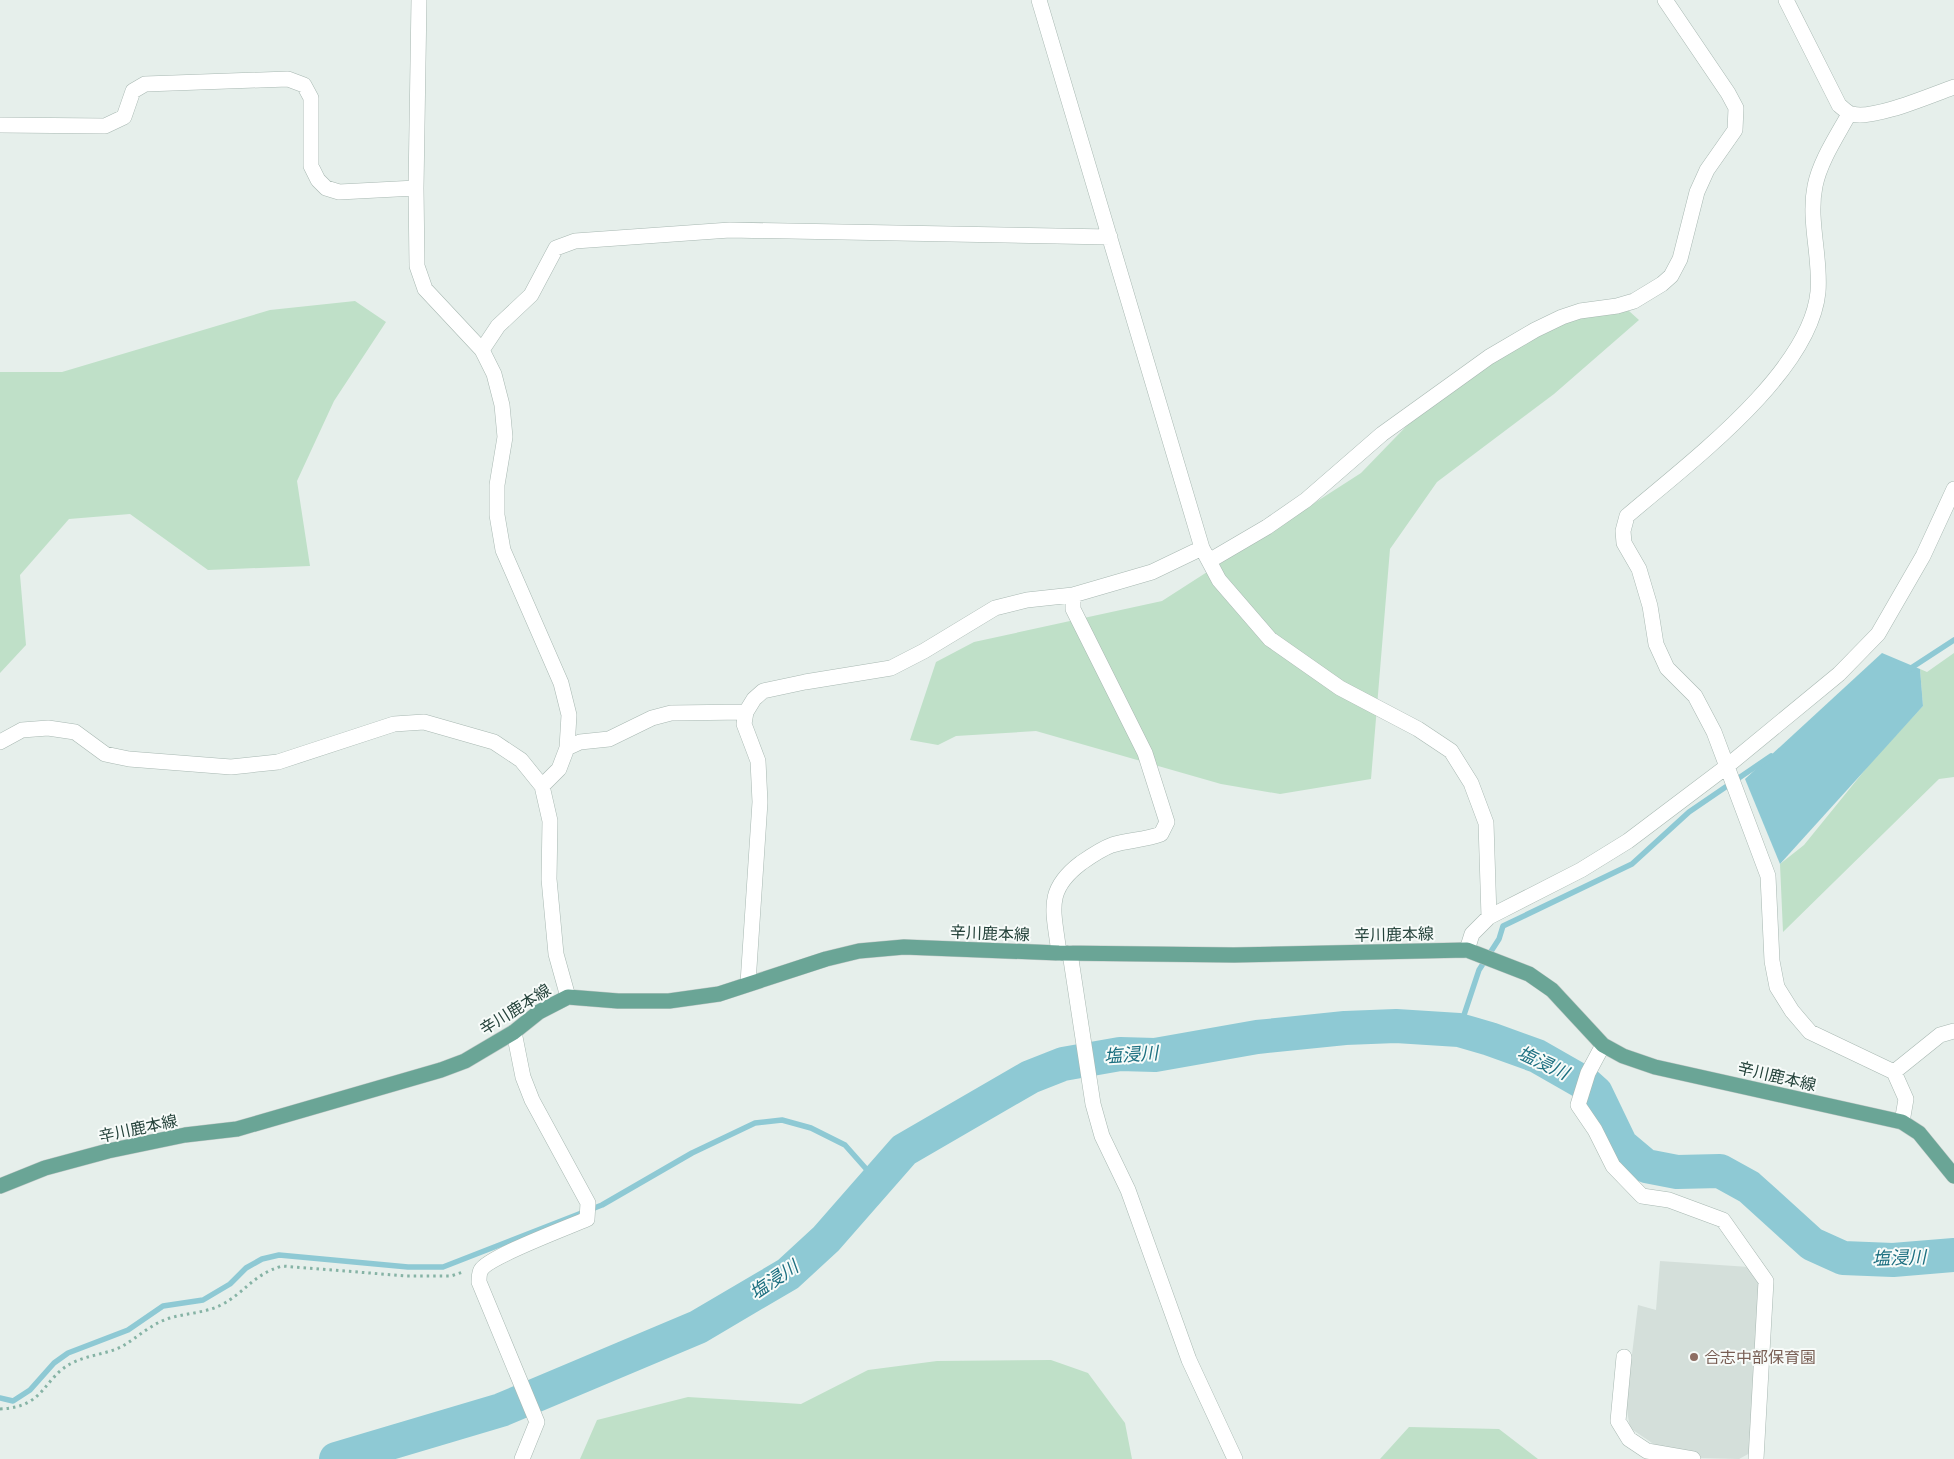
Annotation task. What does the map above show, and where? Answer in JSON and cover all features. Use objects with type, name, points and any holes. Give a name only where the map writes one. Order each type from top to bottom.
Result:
[{"type":"main road","name":"辛川鹿本線","points":[[0,1186],[45,1168],[99,1153],[185,1135],[237,1129],[441,1070],[465,1061],[514,1032],[539,1012],[568,997],[618,1001],[669,1001],[719,994],[748,983],[859,951],[904,947],[1064,953],[1234,955],[1471,951],[1529,974],[1552,990],[1603,1045],[1655,1067],[1902,1122],[1919,1133],[1954,1176]]},
{"type":"street","points":[[419,0],[416,188],[417,266],[425,289],[482,350],[494,374],[502,404],[505,437],[498,485],[497,515],[503,550],[561,683],[569,715],[567,748],[559,769],[542,786]]},
{"type":"street","points":[[1039,0],[1206,555],[1219,580],[1270,639],[1340,688],[1418,729],[1451,751],[1471,783],[1486,822],[1489,917]]},
{"type":"street","points":[[748,983],[760,802],[758,761],[744,724],[746,712],[754,699],[763,691],[891,668],[924,651],[995,608],[1027,600],[1073,595],[1206,555],[1267,527],[1306,500],[1382,434],[1489,357],[1535,330],[1562,317],[1580,311],[1617,306],[1634,301],[1662,284],[1671,276],[1680,259],[1697,192],[1707,170],[1735,130],[1737,118],[1736,108],[1728,93],[1665,0]]},
{"type":"street","points":[[1786,0],[1839,105],[1850,114],[1864,116],[1954,87]]},
{"type":"street","points":[[0,125],[105,126],[124,117],[133,91],[145,84],[288,79],[304,84],[311,98],[311,166],[318,180],[326,188],[339,192],[416,188]]},
{"type":"street","points":[[1850,114],[1836,138],[1815,186],[1814,213],[1818,292],[1812,319],[1791,356],[1762,396],[1626,516],[1623,531],[1624,543],[1639,568],[1650,606],[1656,644],[1667,668],[1695,696],[1714,732],[1768,876],[1772,961],[1777,987],[1792,1011],[1810,1032],[1894,1072],[1906,1099],[1902,1122]]},
{"type":"street","points":[[482,350],[498,326],[530,295],[556,248],[574,241],[730,230],[1110,237]]},
{"type":"street","points":[[1471,951],[1472,934],[1489,917],[1581,870],[1628,841],[1726,767],[1839,674],[1878,634],[1923,556],[1954,489]]},
{"type":"street","points":[[1073,595],[1074,609],[1145,753],[1167,822],[1161,834],[1144,840],[1112,845],[1092,855],[1065,875],[1056,889],[1054,909],[1102,1136],[1128,1190],[1188,1360],[1235,1459]]},
{"type":"street","points":[[567,748],[580,742],[609,739],[652,718],[671,713],[746,712]]},
{"type":"street","points":[[0,742],[22,730],[48,728],[75,732],[105,754],[129,759],[231,766],[278,762],[386,726],[424,722],[463,731],[494,742],[522,760],[542,786],[550,821],[549,880],[556,954],[568,997]]},
{"type":"street","points":[[1894,1072],[1940,1035],[1954,1031]]},
{"type":"street","points":[[514,1032],[522,1078],[588,1203],[587,1219],[503,1256],[480,1270],[479,1282],[537,1422],[522,1459]]},
{"type":"street","points":[[1603,1045],[1588,1072],[1578,1105],[1595,1130],[1613,1166],[1642,1196],[1669,1200],[1722,1220],[1766,1282],[1756,1459]]},
{"type":"street","points":[[1624,1357],[1618,1421],[1629,1440],[1647,1450],[1693,1459]]},
{"type":"path","points":[[0,1409],[15,1409],[35,1399],[60,1371],[74,1362],[104,1354],[168,1318],[207,1311],[222,1305],[257,1276],[282,1266],[407,1276],[450,1276],[480,1270]]},
{"type":"shaded area","name":"合志中部保育園","points":[[1660,1261],[1749,1267],[1761,1286],[1750,1453],[1739,1459],[1700,1458],[1655,1445],[1630,1428],[1626,1404],[1638,1305],[1656,1310]]},
{"type":"green space","points":[[355,301],[386,322],[334,401],[297,481],[310,566],[208,570],[130,514],[69,519],[20,575],[26,645],[0,673],[0,372],[62,372],[270,310]]},
{"type":"green space","points":[[1619,302],[1639,320],[1554,394],[1437,482],[1390,549],[1371,779],[1280,794],[1221,784],[1036,731],[956,736],[938,745],[910,740],[936,662],[974,642],[1162,601],[1361,473],[1423,409],[1495,358],[1572,320]]},
{"type":"green space","points":[[1954,653],[1954,777],[1939,779],[1783,932],[1780,864],[1804,845],[1873,760],[1923,706],[1920,669],[1927,672]]},
{"type":"green space","points":[[1051,1360],[1088,1373],[1125,1423],[1132,1459],[580,1459],[597,1420],[688,1397],[801,1404],[868,1370],[937,1361]]},
{"type":"green space","points":[[1409,1427],[1499,1429],[1538,1459],[1380,1459]]},
{"type":"water","points":[[1882,653],[1920,669],[1923,706],[1780,864],[1745,779]]},
{"type":"waterway","points":[[1908,670],[1954,640]]},
{"type":"waterway","points":[[1459,1030],[1479,970],[1499,939],[1503,926],[1632,864],[1689,812],[1771,756]]},
{"type":"waterway","name":"塩浸川","points":[[336,1459],[501,1410],[698,1327],[788,1274],[826,1239],[904,1150],[1030,1077],[1063,1064],[1120,1054],[1155,1055],[1257,1037],[1345,1028],[1396,1026],[1459,1030],[1537,1056],[1586,1084],[1596,1093],[1621,1145],[1646,1166],[1677,1172],[1720,1171],[1749,1187],[1812,1244],[1843,1258],[1893,1260],[1954,1255]]},
{"type":"waterway","points":[[0,1398],[13,1401],[30,1390],[54,1363],[68,1353],[128,1330],[163,1306],[203,1300],[230,1284],[246,1268],[262,1259],[279,1255],[408,1267],[443,1267],[602,1205],[692,1153],[755,1123],[782,1120],[811,1128],[845,1145],[876,1180]]},
{"type":"place","name":"合志中部保育園","points":[[1694,1357]]}]
